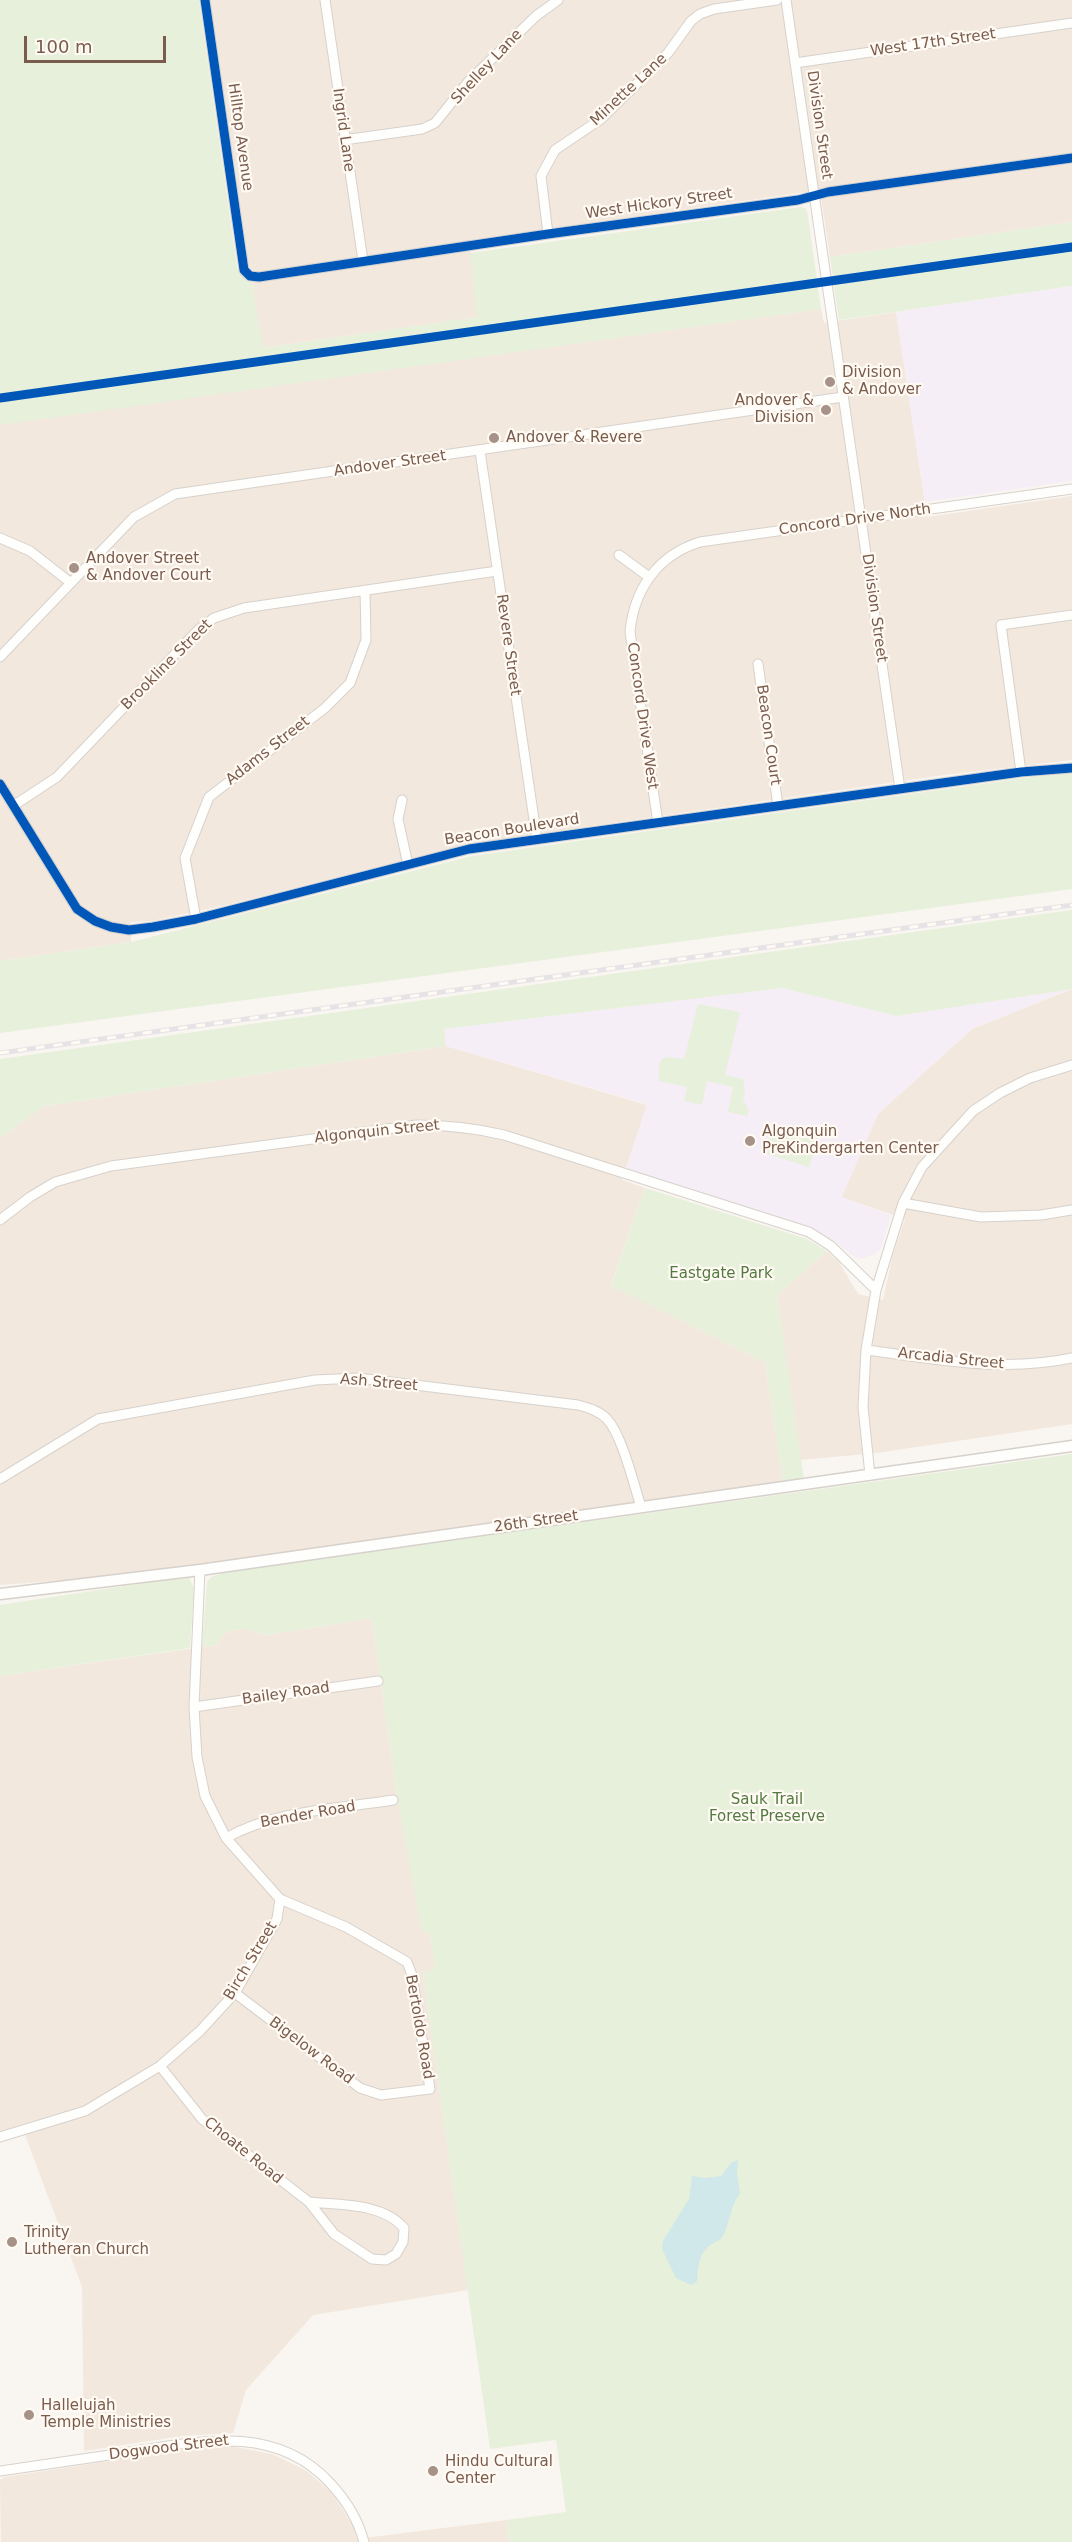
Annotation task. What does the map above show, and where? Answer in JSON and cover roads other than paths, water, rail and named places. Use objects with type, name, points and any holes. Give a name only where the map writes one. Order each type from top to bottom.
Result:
[{"type":"street","name":"Hilltop Avenue","points":[[205,0],[244,270],[250,276]]},
{"type":"street","name":"Ingrid Lane","points":[[325,0],[363,261]]},
{"type":"street","name":"Shelley Lane","points":[[344,140],[422,129],[435,123],[468,82],[536,16],[558,0]]},
{"type":"street","name":"Minette Lane","points":[[548,234],[541,176],[555,150],[602,119],[668,53],[691,21],[700,14],[714,9],[777,0]]},
{"type":"street","name":"Division Street","points":[[786,0],[900,789]]},
{"type":"street","name":"West 17th Street","points":[[795,63],[1072,23]]},
{"type":"street","name":"West Hickory Street","points":[[250,276],[1072,158]]},
{"type":"street","name":"Andover Street","points":[[0,657],[134,517],[176,494],[843,398]]},
{"type":"street","name":"Revere Street","points":[[480,451],[537,840]]},
{"type":"street","name":"Concord Drive North","points":[[649,577],[668,557],[700,542],[1072,489]]},
{"type":"street","points":[[0,538],[30,551],[71,583]]},
{"type":"street","points":[[619,555],[649,577]]},
{"type":"street","name":"Brookline Street","points":[[14,806],[57,777],[198,630],[214,618],[244,608],[497,571]]},
{"type":"street","name":"Concord Drive West","points":[[649,577],[634,605],[630,632],[658,823]]},
{"type":"street","name":"Adams Street","points":[[196,919],[185,858],[209,797],[325,708],[350,682],[366,640],[365,590]]},
{"type":"street","points":[[1021,772],[1001,624],[1072,615]]},
{"type":"street","name":"Beacon Court","points":[[758,664],[778,806]]},
{"type":"street","name":"Beacon Boulevard","points":[[0,784],[77,909],[95,921],[129,930],[196,919],[469,849],[1021,772],[1072,768]]},
{"type":"street","points":[[402,800],[398,819],[408,865]]},
{"type":"street","points":[[870,1475],[863,1407],[866,1350],[876,1290],[903,1203],[922,1167],[972,1111],[1030,1078],[1072,1065]]},
{"type":"street","name":"Algonquin Street","points":[[0,1220],[30,1197],[55,1182],[111,1166],[417,1125],[446,1125],[475,1128],[504,1135],[809,1232],[831,1246],[876,1290]]},
{"type":"street","points":[[903,1203],[981,1217],[1041,1215],[1072,1210]]},
{"type":"street","name":"Arcadia Street","points":[[866,1350],[989,1366],[1029,1366],[1072,1358]]},
{"type":"street","name":"Ash Street","points":[[0,1479],[98,1419],[315,1380],[358,1378],[578,1405],[593,1409],[606,1418],[614,1429],[642,1507]]},
{"type":"street","name":"26th Street","points":[[0,1594],[200,1570],[1072,1446]]},
{"type":"street","points":[[200,1570],[194,1707],[197,1757],[205,1796],[226,1838],[280,1899]]},
{"type":"street","name":"Bailey Road","points":[[194,1707],[378,1681]]},
{"type":"street","name":"Bender Road","points":[[226,1838],[245,1827],[274,1818],[393,1800]]},
{"type":"street","name":"Birch Street","points":[[0,2137],[85,2111],[160,2066],[200,2031],[235,1993],[277,1919],[280,1899]]},
{"type":"street","name":"Bertoldo Road","points":[[280,1899],[345,1927],[406,1962],[412,1976],[430,2090]]},
{"type":"street","name":"Bigelow Road","points":[[235,1993],[360,2088],[381,2095],[430,2090]]},
{"type":"street","name":"Choate Road","points":[[160,2066],[202,2119],[309,2202],[334,2234],[372,2259],[386,2260],[396,2254],[403,2242],[404,2228],[396,2219],[384,2212],[309,2202]]},
{"type":"street","name":"Dogwood Street","points":[[0,2471],[194,2442],[228,2440],[257,2443],[295,2455],[320,2472],[340,2494],[359,2523],[364,2542]]},
{"type":"water","points":[[738,2160],[740,2193],[724,2234],[703,2252],[697,2281],[691,2285],[676,2278],[662,2249],[663,2241],[689,2199],[692,2176],[705,2178],[721,2176],[731,2163]]},
{"type":"railway","points":[[0,1053],[1072,905]]},
{"type":"place","name":"Division & Andover","points":[[830,382]]},
{"type":"place","name":"Andover & Division","points":[[826,410]]},
{"type":"place","name":"Andover & Revere","points":[[494,438]]},
{"type":"place","name":"Andover Street & Andover Court","points":[[74,568]]},
{"type":"place","name":"Algonquin PreKindergarten Center","points":[[750,1141]]},
{"type":"place","name":"Trinity Lutheran Church","points":[[12,2242]]},
{"type":"place","name":"Hallelujah Temple Ministries","points":[[29,2415]]},
{"type":"place","name":"Hindu Cultural Center","points":[[433,2471]]},
{"type":"park label","name":"Eastgate Park","points":[[721,1274]]},
{"type":"park label","name":"Sauk Trail Forest Preserve","points":[[767,1808]]}]
